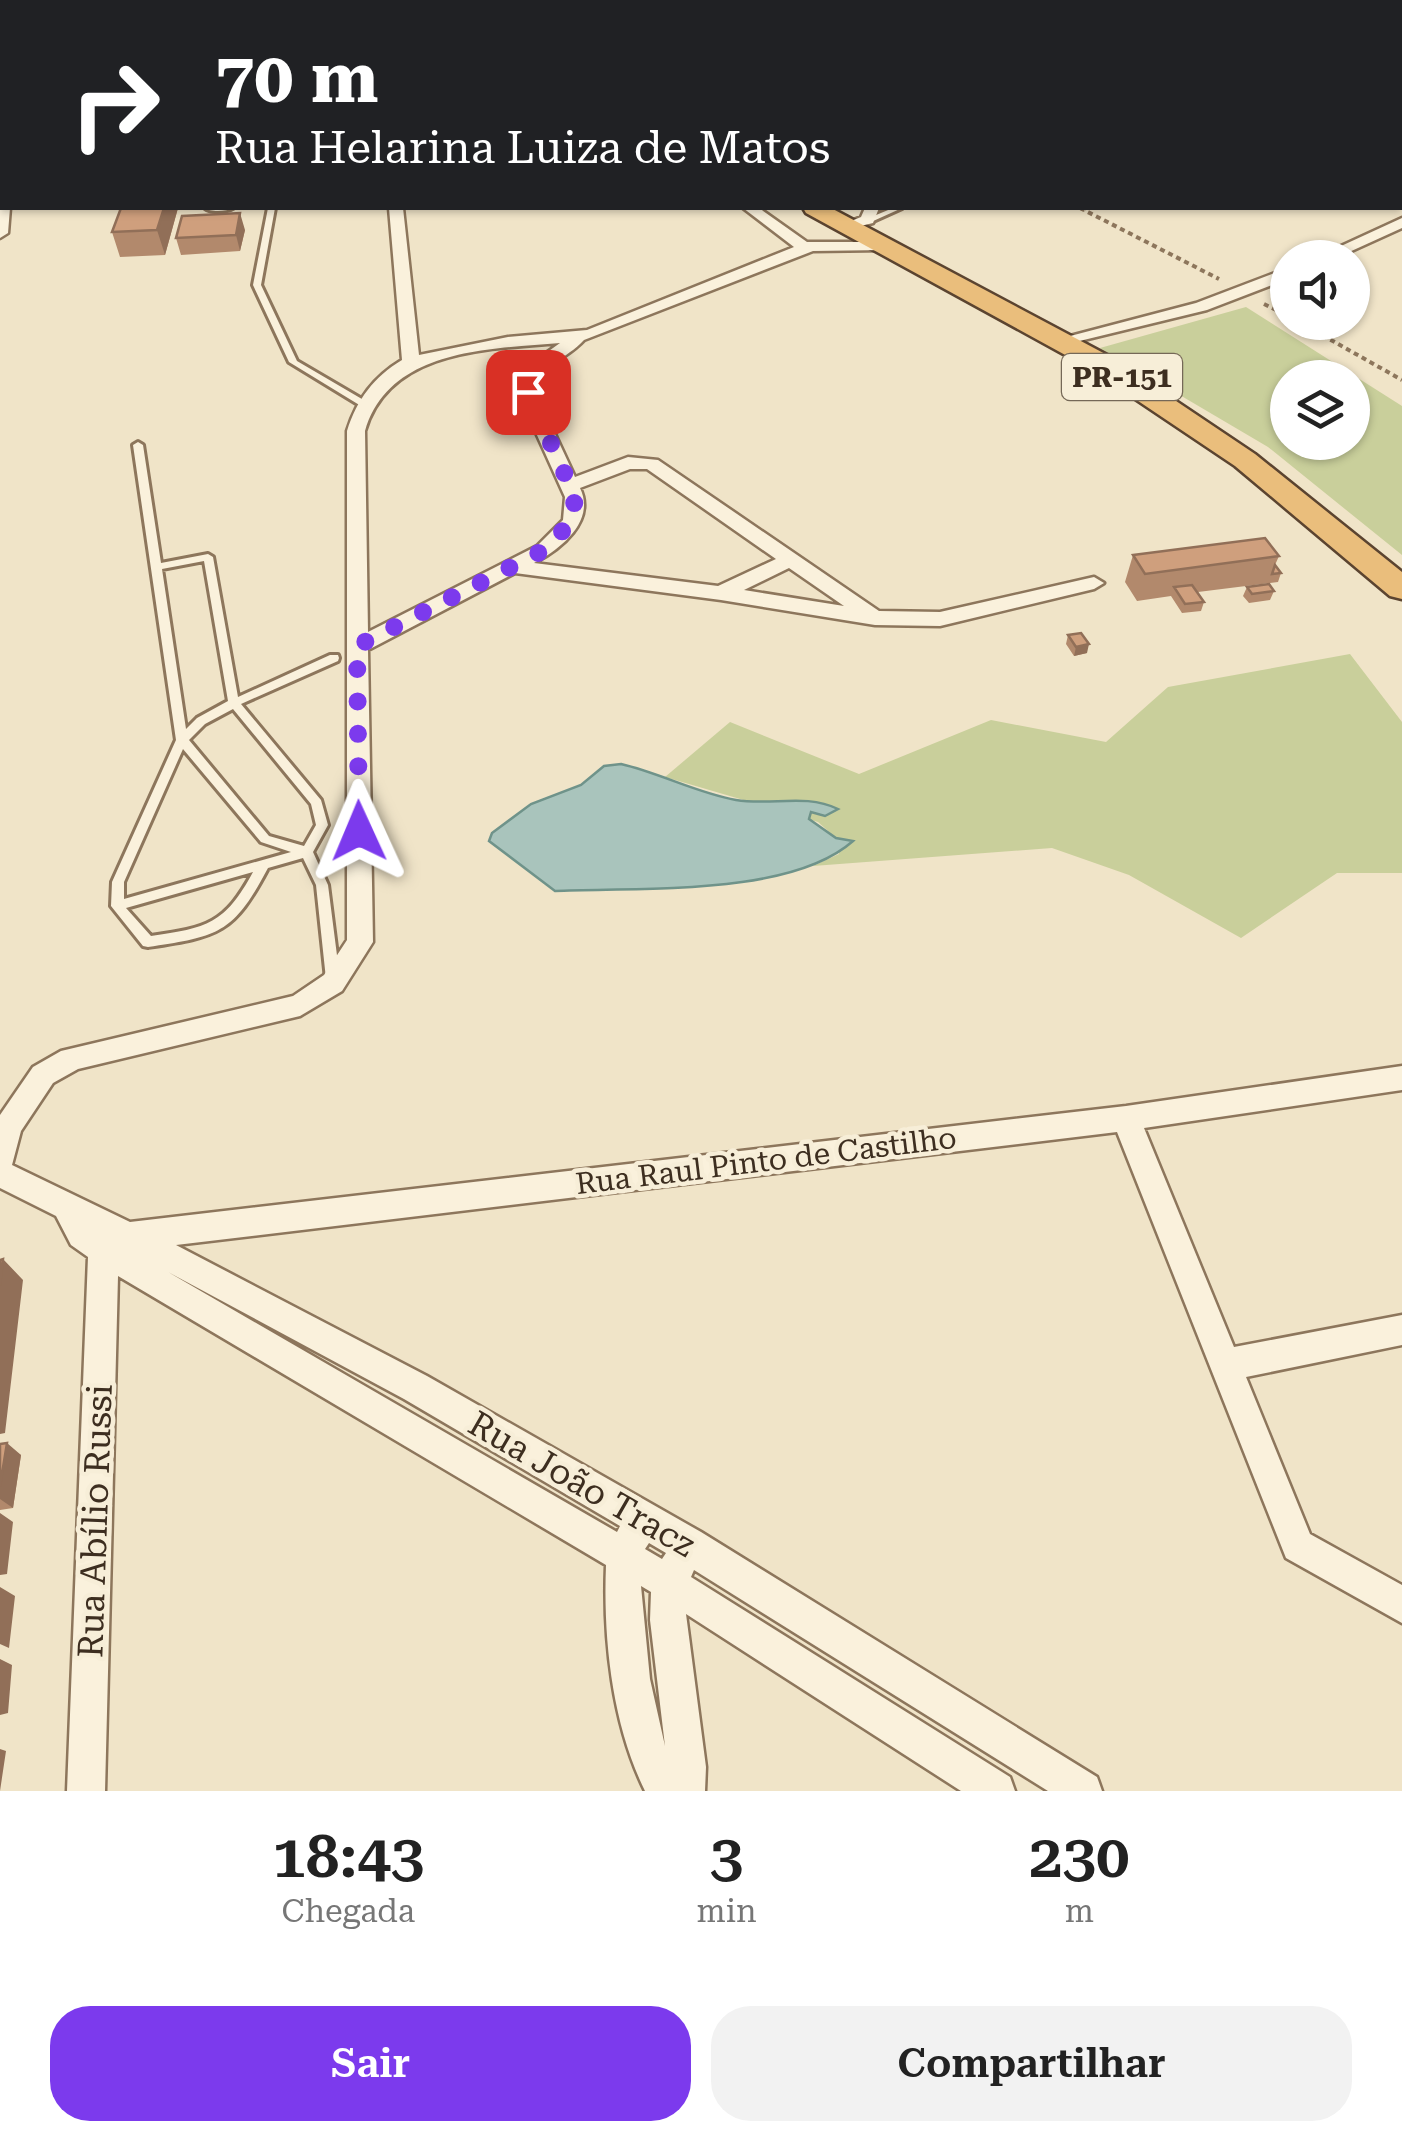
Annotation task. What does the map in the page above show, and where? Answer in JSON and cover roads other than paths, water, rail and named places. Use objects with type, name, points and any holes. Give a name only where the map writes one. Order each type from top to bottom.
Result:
[{"type":"highway","name":"PR-151","points":[[846,216],[884,246],[1063,340],[1245,460],[1402,590]]},
{"type":"street","points":[[396,210],[411,362]]},
{"type":"street","points":[[753,210],[808,247],[884,246]]},
{"type":"street","points":[[357,646],[544,550],[572,521],[575,497],[528,392],[530,374],[542,361],[590,335],[808,247],[846,216]]},
{"type":"street","points":[[1362,240],[1402,222]]},
{"type":"street","points":[[1063,340],[1201,307],[1270,281]]},
{"type":"street","points":[[0,1159],[8,1127],[43,1075],[72,1060],[300,1005],[333,984],[360,942],[356,431],[364,404],[393,372],[411,362],[508,342],[590,335]]},
{"type":"street","points":[[570,485],[628,463],[651,464],[876,618]]},
{"type":"street","points":[[721,593],[792,558]]},
{"type":"street","points":[[514,567],[721,593],[876,618],[940,618],[1094,584]]},
{"type":"street","name":"Rua Raul Pinto de Castilho","points":[[116,1244],[1126,1118],[1402,1078]]},
{"type":"street","points":[[1126,1118],[1298,1546],[1402,1605]]},
{"type":"street","name":"Rua João Tracz","points":[[0,1174],[65,1204],[82,1234],[116,1244],[358,1358],[690,1544],[1083,1791]]},
{"type":"street","name":"Rua João Tracz","points":[[116,1244],[669,1583],[996,1791]]},
{"type":"street","name":"Rua Abílio Russi","points":[[86,1791],[116,1244]]},
{"type":"street","points":[[1226,1365],[1402,1330]]},
{"type":"street","points":[[644,1518],[624,1556],[625,1615],[638,1708],[656,1776],[665,1791]]},
{"type":"street","points":[[686,1791],[668,1620],[669,1583],[690,1544]]},
{"type":"lane","points":[[271,210],[257,285],[293,362],[364,404]]},
{"type":"lane","points":[[846,216],[885,210]]},
{"type":"lane","points":[[138,444],[182,740],[264,838],[306,852],[322,886],[333,984]]},
{"type":"lane","points":[[117,906],[306,852],[322,825],[317,803],[234,703],[208,557],[155,567]]},
{"type":"lane","points":[[262,867],[243,907],[212,932],[148,942],[117,906],[118,882],[182,740],[201,722],[234,703],[334,658]]},
{"type":"water","points":[[621,764],[736,800],[826,804],[838,809],[825,816],[811,812],[809,819],[836,838],[853,841],[826,859],[792,872],[753,880],[712,886],[555,891],[489,841],[492,833],[531,804],[581,785],[604,766]]}]
